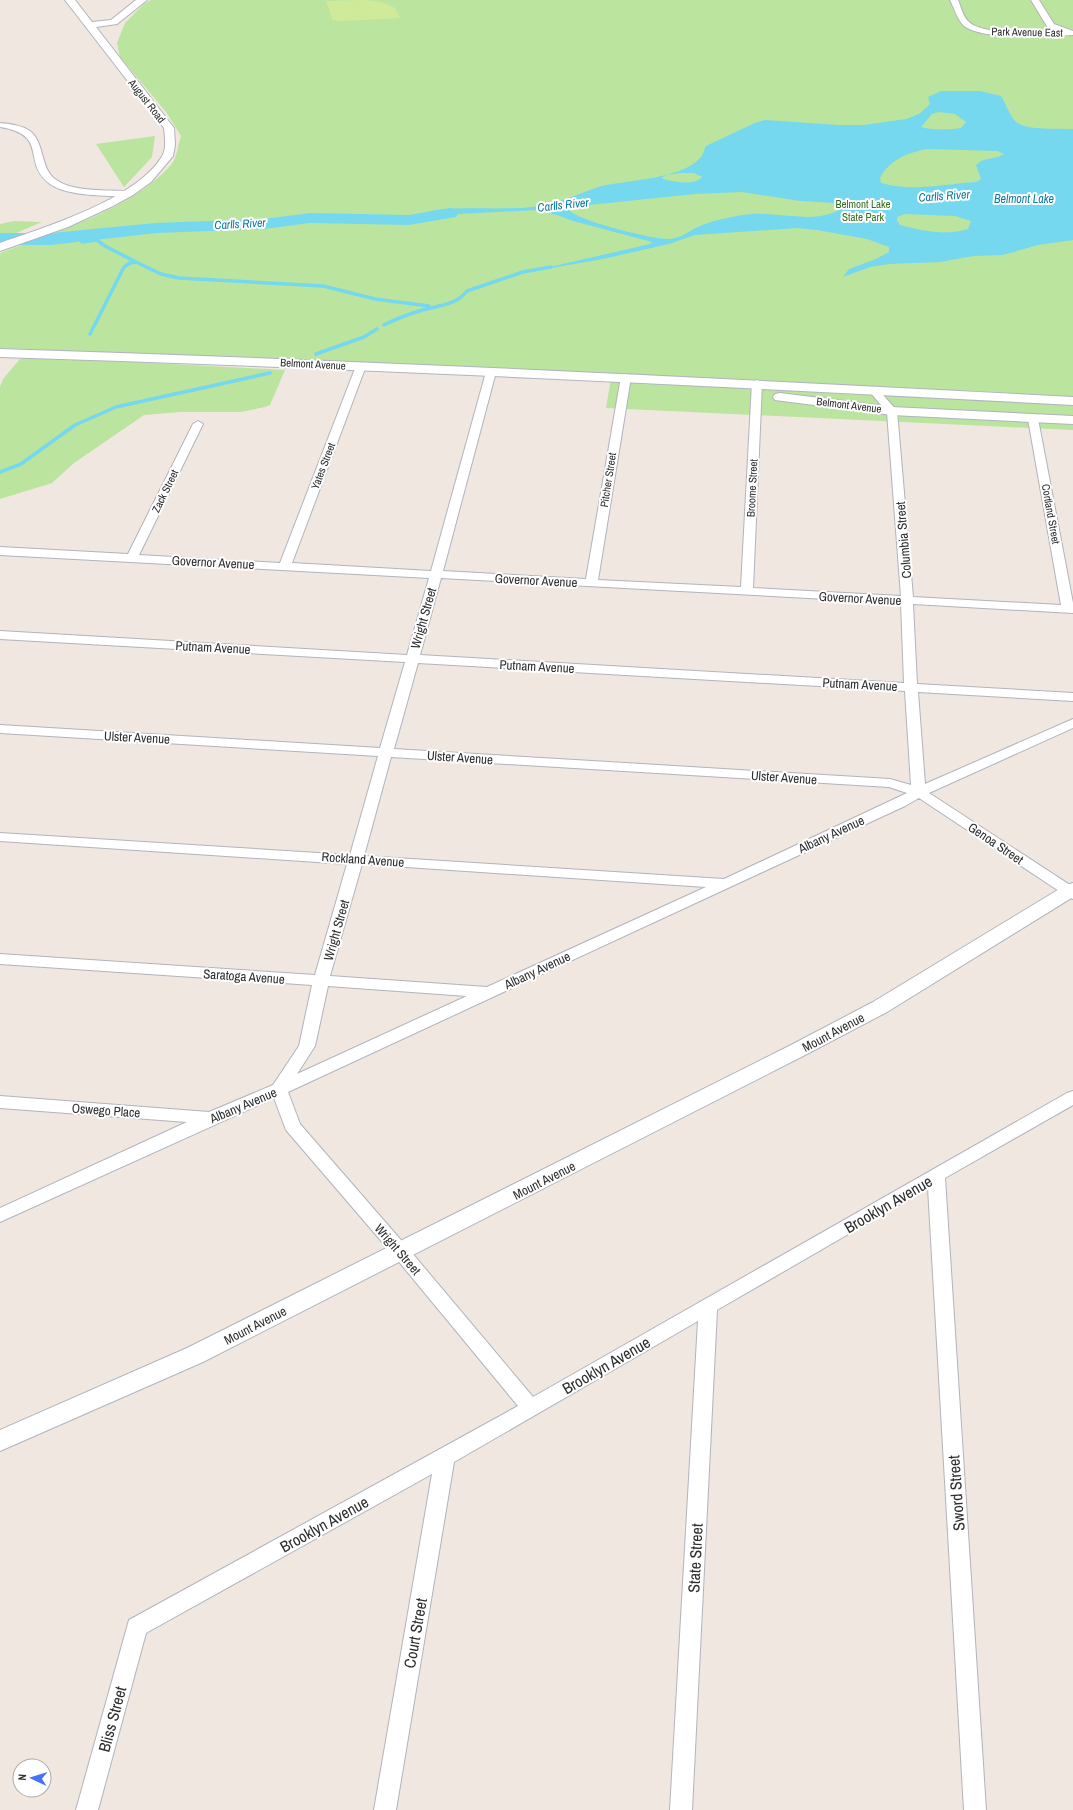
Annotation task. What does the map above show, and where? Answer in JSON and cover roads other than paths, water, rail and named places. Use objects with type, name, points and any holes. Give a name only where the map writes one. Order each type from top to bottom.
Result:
[{"type":"street","name":"August Road","points":[[2,246],[93,211],[128,194],[153,175],[168,157],[171,141],[169,128],[70,0]]},
{"type":"street","points":[[88,25],[114,22],[142,0]]},
{"type":"street","name":"Park Avenue East","points":[[954,0],[966,24],[981,31],[993,33],[1073,33]]},
{"type":"street","points":[[1035,0],[1051,26],[1073,33]]},
{"type":"street","points":[[1041,33],[1051,26]]},
{"type":"street","points":[[0,126],[23,130],[31,136],[46,176],[55,183],[72,189],[128,194]]},
{"type":"street","name":"Belmont Avenue","points":[[0,353],[229,360],[626,377],[757,389],[892,411],[1073,420]]},
{"type":"street","name":"Yates Street","points":[[285,566],[361,366]]},
{"type":"street","name":"Wright Street","points":[[491,372],[436,575],[321,982],[307,1046],[279,1089],[292,1126],[401,1252],[531,1408]]},
{"type":"street","name":"Pitcher Street","points":[[591,583],[626,377]]},
{"type":"street","name":"Belmont Avenue","points":[[757,389],[874,391],[1073,401]]},
{"type":"street","name":"Broome Street","points":[[747,592],[757,389]]},
{"type":"street","points":[[874,391],[892,411]]},
{"type":"street","name":"Columbia Street","points":[[892,411],[908,600],[911,687],[919,792]]},
{"type":"street","name":"Cortland Street","points":[[1033,419],[1070,609]]},
{"type":"street","name":"Zack Street","points":[[132,558],[198,424]]},
{"type":"street","name":"Governor Avenue","points":[[0,551],[1070,609]]},
{"type":"street","name":"Putnam Avenue","points":[[0,635],[1073,697]]},
{"type":"street","name":"Albany Avenue","points":[[0,1215],[211,1118],[279,1089],[726,883],[919,792],[1073,723]]},
{"type":"street","name":"Ulster Avenue","points":[[0,729],[890,783],[919,792]]},
{"type":"street","name":"Genoa Street","points":[[919,792],[1072,891]]},
{"type":"street","name":"Rockland Avenue","points":[[0,837],[726,883]]},
{"type":"street","name":"Mount Avenue","points":[[0,1441],[195,1355],[798,1050],[873,1010],[1072,891]]},
{"type":"street","name":"Saratoga Avenue","points":[[0,959],[321,982],[488,992]]},
{"type":"street","name":"Brooklyn Avenue","points":[[137,1627],[445,1457],[936,1177],[1073,1097]]},
{"type":"street","name":"Oswego Place","points":[[0,1102],[211,1118]]},
{"type":"street","name":"Sword Street","points":[[936,1177],[975,1810]]},
{"type":"street","name":"State Street","points":[[681,1810],[708,1306]]},
{"type":"street","name":"Court Street","points":[[385,1810],[445,1457]]},
{"type":"street","name":"Bliss Street","points":[[87,1810],[137,1627]]},
{"type":"water","name":"Belmont Lake","points":[[941,91],[980,91],[1001,96],[1015,121],[1020,124],[1034,128],[1073,129],[1073,240],[1038,245],[1003,255],[974,256],[940,262],[889,264],[870,267],[843,277],[849,269],[876,259],[889,252],[889,247],[867,239],[797,228],[695,235],[669,244],[603,259],[528,272],[650,244],[652,242],[537,210],[458,214],[409,222],[410,218],[431,211],[443,209],[541,206],[602,186],[677,172],[690,166],[700,158],[705,147],[708,145],[755,123],[765,120],[838,125],[864,125],[906,119],[919,114],[930,104],[928,97]],"holes":[[[938,112],[955,114],[966,122],[961,128],[957,129],[935,129],[921,127],[932,114]],[[921,150],[997,151],[1004,154],[979,162],[976,165],[981,179],[976,182],[928,187],[893,186],[881,183],[880,178],[884,171],[895,161],[907,154]],[[694,173],[702,177],[694,182],[677,182],[661,178],[667,175]],[[742,192],[800,201],[835,203],[843,208],[832,213],[810,217],[763,214],[739,216],[709,223],[681,236],[670,239],[649,236],[601,224],[575,214],[569,210],[570,207],[695,194]],[[905,214],[955,216],[971,221],[968,229],[951,232],[934,232],[900,225],[897,217]]]},
{"type":"waterway","name":"Carlls River","points":[[0,239],[51,239],[156,228],[264,224],[310,218],[409,220],[450,213]]},
{"type":"waterway","points":[[82,242],[97,240],[105,246],[136,262]]},
{"type":"waterway","points":[[90,334],[124,267],[130,263],[136,262]]},
{"type":"waterway","points":[[136,262],[161,274],[179,278],[323,286],[375,299],[429,306]]},
{"type":"waterway","points":[[384,325],[419,311],[451,303],[467,291],[523,272],[551,267]]},
{"type":"waterway","points":[[316,354],[364,337],[377,329]]},
{"type":"waterway","points":[[0,472],[21,464],[75,425],[116,407],[270,373]]},
{"type":"park label","name":"Belmont Lake State Park","points":[[863,210]]}]
